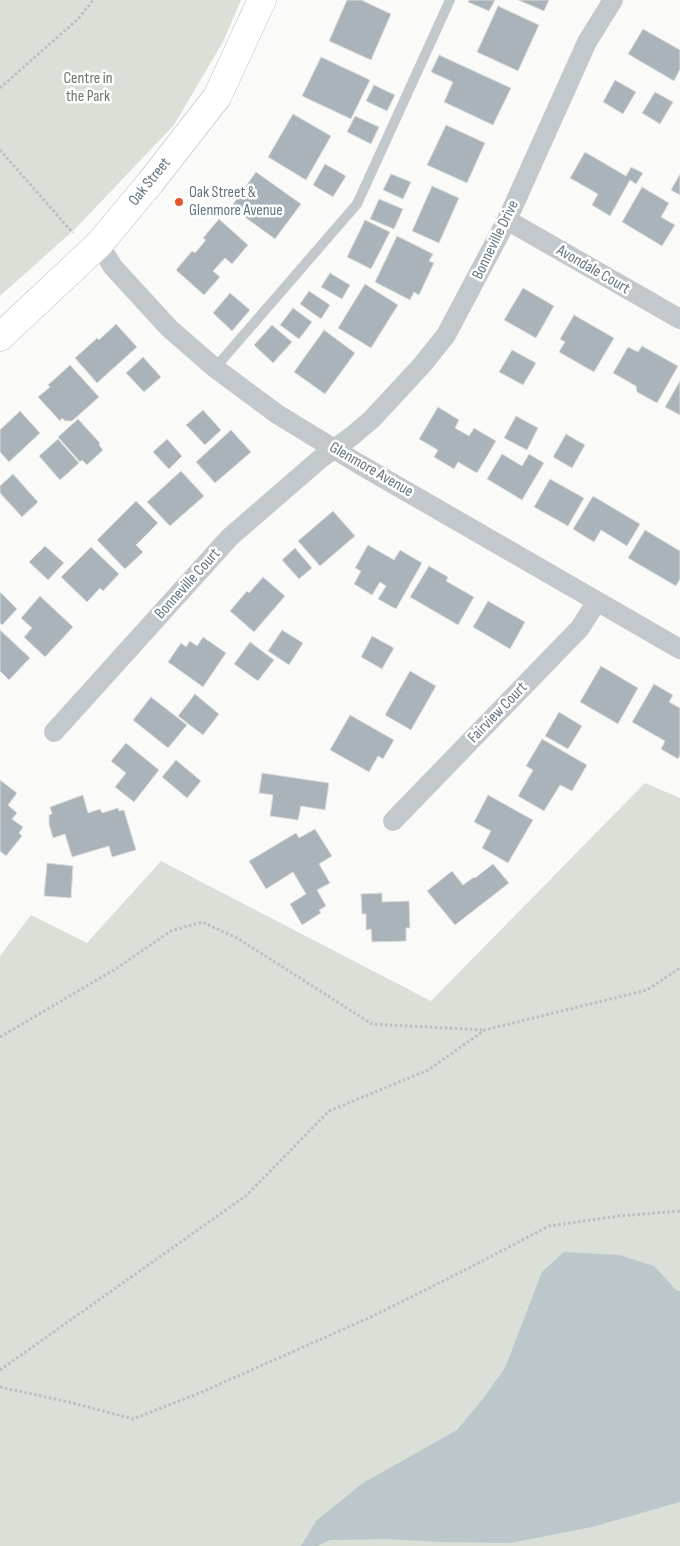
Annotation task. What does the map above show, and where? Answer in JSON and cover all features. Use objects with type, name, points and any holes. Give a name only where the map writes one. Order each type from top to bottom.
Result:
[{"type":"street","name":"Oak Street","points":[[0,336],[99,244],[150,183],[217,97],[262,0]]},
{"type":"street","name":"Bonneville Drive","points":[[334,449],[372,419],[422,365],[446,335],[507,220],[587,42],[612,0]]},
{"type":"street","name":"Avondale Court","points":[[507,220],[680,319]]},
{"type":"street","name":"Glenmore Avenue","points":[[99,244],[113,267],[170,329],[215,368],[277,414],[680,650]]},
{"type":"street","name":"Bonneville Court","points":[[54,732],[230,537],[334,449]]},
{"type":"street","name":"Fairview Court","points":[[393,821],[580,628],[597,600]]},
{"type":"lane","points":[[215,368],[357,204],[450,0]]},
{"type":"path","points":[[0,88],[78,19],[93,0]]},
{"type":"path","points":[[0,150],[73,233]]},
{"type":"path","points":[[0,1038],[117,968],[171,931],[202,922],[237,938],[372,1024],[485,1030],[647,990],[680,968]]},
{"type":"path","points":[[0,1370],[247,1195],[329,1111],[428,1070],[485,1030]]},
{"type":"path","points":[[0,1387],[73,1403],[133,1419],[202,1392],[373,1316],[548,1226],[619,1216],[680,1211]]},
{"type":"green space","name":"Centre in the Park","points":[[0,0],[241,0],[224,40],[174,125],[76,228],[0,296]]},
{"type":"green space","points":[[645,783],[680,798],[680,1546],[0,1546],[0,956],[31,915],[87,943],[161,861],[431,1001]]},
{"type":"shaded area","points":[[564,1252],[619,1255],[654,1266],[677,1291],[680,1291],[680,1502],[592,1527],[510,1543],[386,1539],[330,1540],[317,1546],[301,1546],[316,1521],[363,1483],[457,1430],[505,1368],[542,1272]]},
{"type":"building","points":[[347,0],[361,0],[391,14],[371,60],[329,41]]},
{"type":"building","points":[[469,0],[495,0],[489,11],[468,2]]},
{"type":"building","points":[[518,0],[549,0],[544,11]]},
{"type":"building","points":[[498,6],[539,25],[518,71],[477,52]]},
{"type":"building","points":[[643,29],[680,50],[680,69],[674,81],[628,54]]},
{"type":"building","points":[[439,55],[511,88],[493,125],[444,102],[453,82],[431,72]]},
{"type":"building","points":[[321,57],[370,80],[351,119],[302,96]]},
{"type":"building","points":[[615,80],[636,92],[623,114],[603,102]]},
{"type":"building","points":[[374,85],[395,95],[387,111],[366,101]]},
{"type":"building","points":[[655,92],[673,102],[660,124],[642,113]]},
{"type":"building","points":[[293,114],[331,136],[306,180],[268,157]]},
{"type":"building","points":[[355,116],[379,127],[371,144],[347,132]]},
{"type":"building","points":[[446,125],[485,143],[467,183],[427,165]]},
{"type":"building","points":[[585,152],[626,176],[631,167],[643,173],[636,184],[630,180],[610,216],[592,205],[598,194],[570,178]]},
{"type":"building","points":[[325,164],[346,176],[333,197],[313,185]]},
{"type":"building","points":[[256,172],[301,204],[275,239],[231,207]]},
{"type":"building","points":[[391,174],[411,182],[403,199],[383,190]]},
{"type":"building","points":[[680,174],[680,195],[671,190]]},
{"type":"building","points":[[432,186],[459,198],[439,243],[412,231]]},
{"type":"building","points":[[642,187],[669,203],[661,217],[675,225],[662,246],[622,222]]},
{"type":"building","points":[[379,199],[403,209],[394,229],[370,219]]},
{"type":"building","points":[[219,219],[248,245],[232,264],[225,258],[213,271],[220,277],[204,295],[176,270],[192,251],[195,253],[206,240],[203,238]]},
{"type":"building","points":[[365,220],[390,232],[371,269],[347,257]]},
{"type":"building","points":[[397,236],[433,254],[429,261],[434,263],[419,295],[414,292],[410,300],[375,282]]},
{"type":"building","points":[[330,273],[350,285],[342,299],[321,287]]},
{"type":"building","points":[[365,284],[398,305],[371,348],[338,328]]},
{"type":"building","points":[[523,288],[554,306],[536,338],[504,320]]},
{"type":"building","points":[[309,291],[330,305],[321,319],[300,304]]},
{"type":"building","points":[[230,293],[250,310],[232,331],[213,313]]},
{"type":"building","points":[[293,308],[312,322],[299,339],[280,325]]},
{"type":"building","points":[[574,315],[614,338],[594,372],[559,352],[565,342],[560,339]]},
{"type":"building","points":[[116,324],[137,347],[97,383],[75,358]]},
{"type":"building","points":[[272,325],[292,342],[273,363],[254,345]]},
{"type":"building","points":[[324,330],[355,353],[325,394],[294,372]]},
{"type":"building","points":[[642,346],[678,366],[657,403],[637,392],[636,386],[613,373],[628,347],[638,352]]},
{"type":"building","points":[[512,350],[536,363],[523,385],[499,372]]},
{"type":"building","points":[[143,357],[161,377],[144,392],[126,373]]},
{"type":"building","points":[[70,365],[99,397],[72,421],[65,421],[62,418],[60,421],[38,397]]},
{"type":"building","points":[[680,381],[680,415],[665,407]]},
{"type":"building","points":[[438,407],[459,420],[455,428],[469,436],[474,428],[496,441],[477,473],[458,462],[454,469],[434,457],[438,450],[419,439]]},
{"type":"building","points":[[203,410],[221,430],[205,445],[186,425]]},
{"type":"building","points":[[20,411],[40,433],[9,462],[0,452],[0,430]]},
{"type":"building","points":[[516,416],[538,428],[527,450],[504,438]]},
{"type":"building","points":[[78,419],[100,443],[99,445],[103,450],[87,465],[82,460],[80,462],[58,437]]},
{"type":"building","points":[[231,430],[251,452],[215,483],[196,462]]},
{"type":"building","points":[[566,434],[585,445],[572,468],[553,457]]},
{"type":"building","points":[[58,439],[79,463],[60,480],[39,456]]},
{"type":"building","points":[[167,439],[182,456],[169,469],[153,452]]},
{"type":"building","points":[[502,454],[522,466],[529,454],[544,463],[522,500],[487,479]]},
{"type":"building","points":[[181,471],[204,496],[170,526],[147,502]]},
{"type":"building","points":[[13,474],[38,502],[22,517],[0,493],[0,486]]},
{"type":"building","points":[[550,479],[584,498],[568,526],[534,507]]},
{"type":"building","points":[[593,496],[640,524],[627,546],[601,530],[594,542],[573,529]]},
{"type":"building","points":[[136,501],[158,523],[136,545],[143,552],[125,569],[97,540]]},
{"type":"building","points":[[333,511],[355,536],[320,566],[298,541]]},
{"type":"building","points":[[645,530],[680,551],[680,579],[676,586],[628,558]]},
{"type":"building","points":[[368,545],[394,560],[400,550],[422,563],[396,609],[378,599],[386,586],[380,582],[372,595],[354,584],[361,571],[355,568]]},
{"type":"building","points":[[45,546],[64,563],[48,580],[29,562]]},
{"type":"building","points":[[91,547],[119,574],[103,591],[100,588],[87,602],[61,577]]},
{"type":"building","points":[[295,548],[312,568],[299,579],[282,560]]},
{"type":"building","points":[[429,566],[448,577],[446,581],[474,597],[458,625],[410,597]]},
{"type":"building","points":[[263,577],[285,596],[254,632],[230,611],[247,591],[249,593]]},
{"type":"building","points":[[0,592],[17,609],[2,625],[0,623]]},
{"type":"building","points":[[40,596],[73,627],[45,657],[24,637],[32,628],[21,618]]},
{"type":"building","points":[[488,601],[525,622],[510,649],[473,627]]},
{"type":"building","points":[[0,630],[30,658],[9,680],[0,671]]},
{"type":"building","points":[[282,630],[303,643],[289,665],[268,651]]},
{"type":"building","points":[[372,636],[394,648],[382,669],[361,657]]},
{"type":"building","points":[[203,637],[226,653],[203,687],[168,662],[181,643],[186,647],[190,641],[197,646]]},
{"type":"building","points":[[250,642],[274,660],[258,681],[234,664]]},
{"type":"building","points":[[601,666],[638,688],[618,724],[580,702]]},
{"type":"building","points":[[410,671],[436,686],[411,730],[385,715]]},
{"type":"building","points":[[654,684],[673,695],[669,702],[680,708],[680,755],[678,759],[661,749],[665,741],[632,722]]},
{"type":"building","points":[[195,694],[219,714],[203,735],[178,716]]},
{"type":"building","points":[[151,697],[187,725],[168,748],[133,720]]},
{"type":"building","points":[[559,712],[582,726],[568,749],[545,736]]},
{"type":"building","points":[[350,715],[394,740],[383,759],[378,756],[369,772],[330,750]]},
{"type":"building","points":[[542,739],[587,765],[572,791],[560,785],[544,811],[518,796],[533,770],[526,766]]},
{"type":"building","points":[[126,743],[159,770],[134,802],[115,787],[126,773],[111,761]]},
{"type":"building","points":[[176,760],[201,781],[187,798],[162,777]]},
{"type":"building","points":[[262,773],[329,783],[325,810],[301,806],[298,820],[270,816],[273,795],[259,793]]},
{"type":"building","points":[[0,780],[17,793],[8,805],[17,813],[12,819],[23,827],[19,833],[22,836],[6,856],[0,851]]},
{"type":"building","points":[[83,795],[88,813],[100,809],[102,813],[118,808],[119,811],[124,810],[136,850],[112,857],[109,846],[72,857],[65,834],[53,838],[49,824],[49,815],[52,814],[50,807]]},
{"type":"building","points":[[488,795],[533,820],[508,863],[482,848],[491,831],[474,822]]},
{"type":"building","points":[[315,829],[332,856],[319,864],[330,883],[317,890],[326,906],[319,910],[321,913],[302,925],[290,904],[306,894],[293,872],[266,889],[249,861],[296,833],[299,838]]},
{"type":"building","points":[[47,863],[73,866],[71,898],[44,896]]},
{"type":"building","points":[[493,864],[509,883],[455,925],[427,891],[452,871],[463,885]]},
{"type":"building","points":[[382,893],[382,902],[409,901],[410,928],[406,928],[406,941],[372,942],[371,929],[366,930],[366,914],[362,914],[361,894]]},
{"type":"place","name":"Oak Street & Glenmore Avenue","points":[[179,202]]}]
